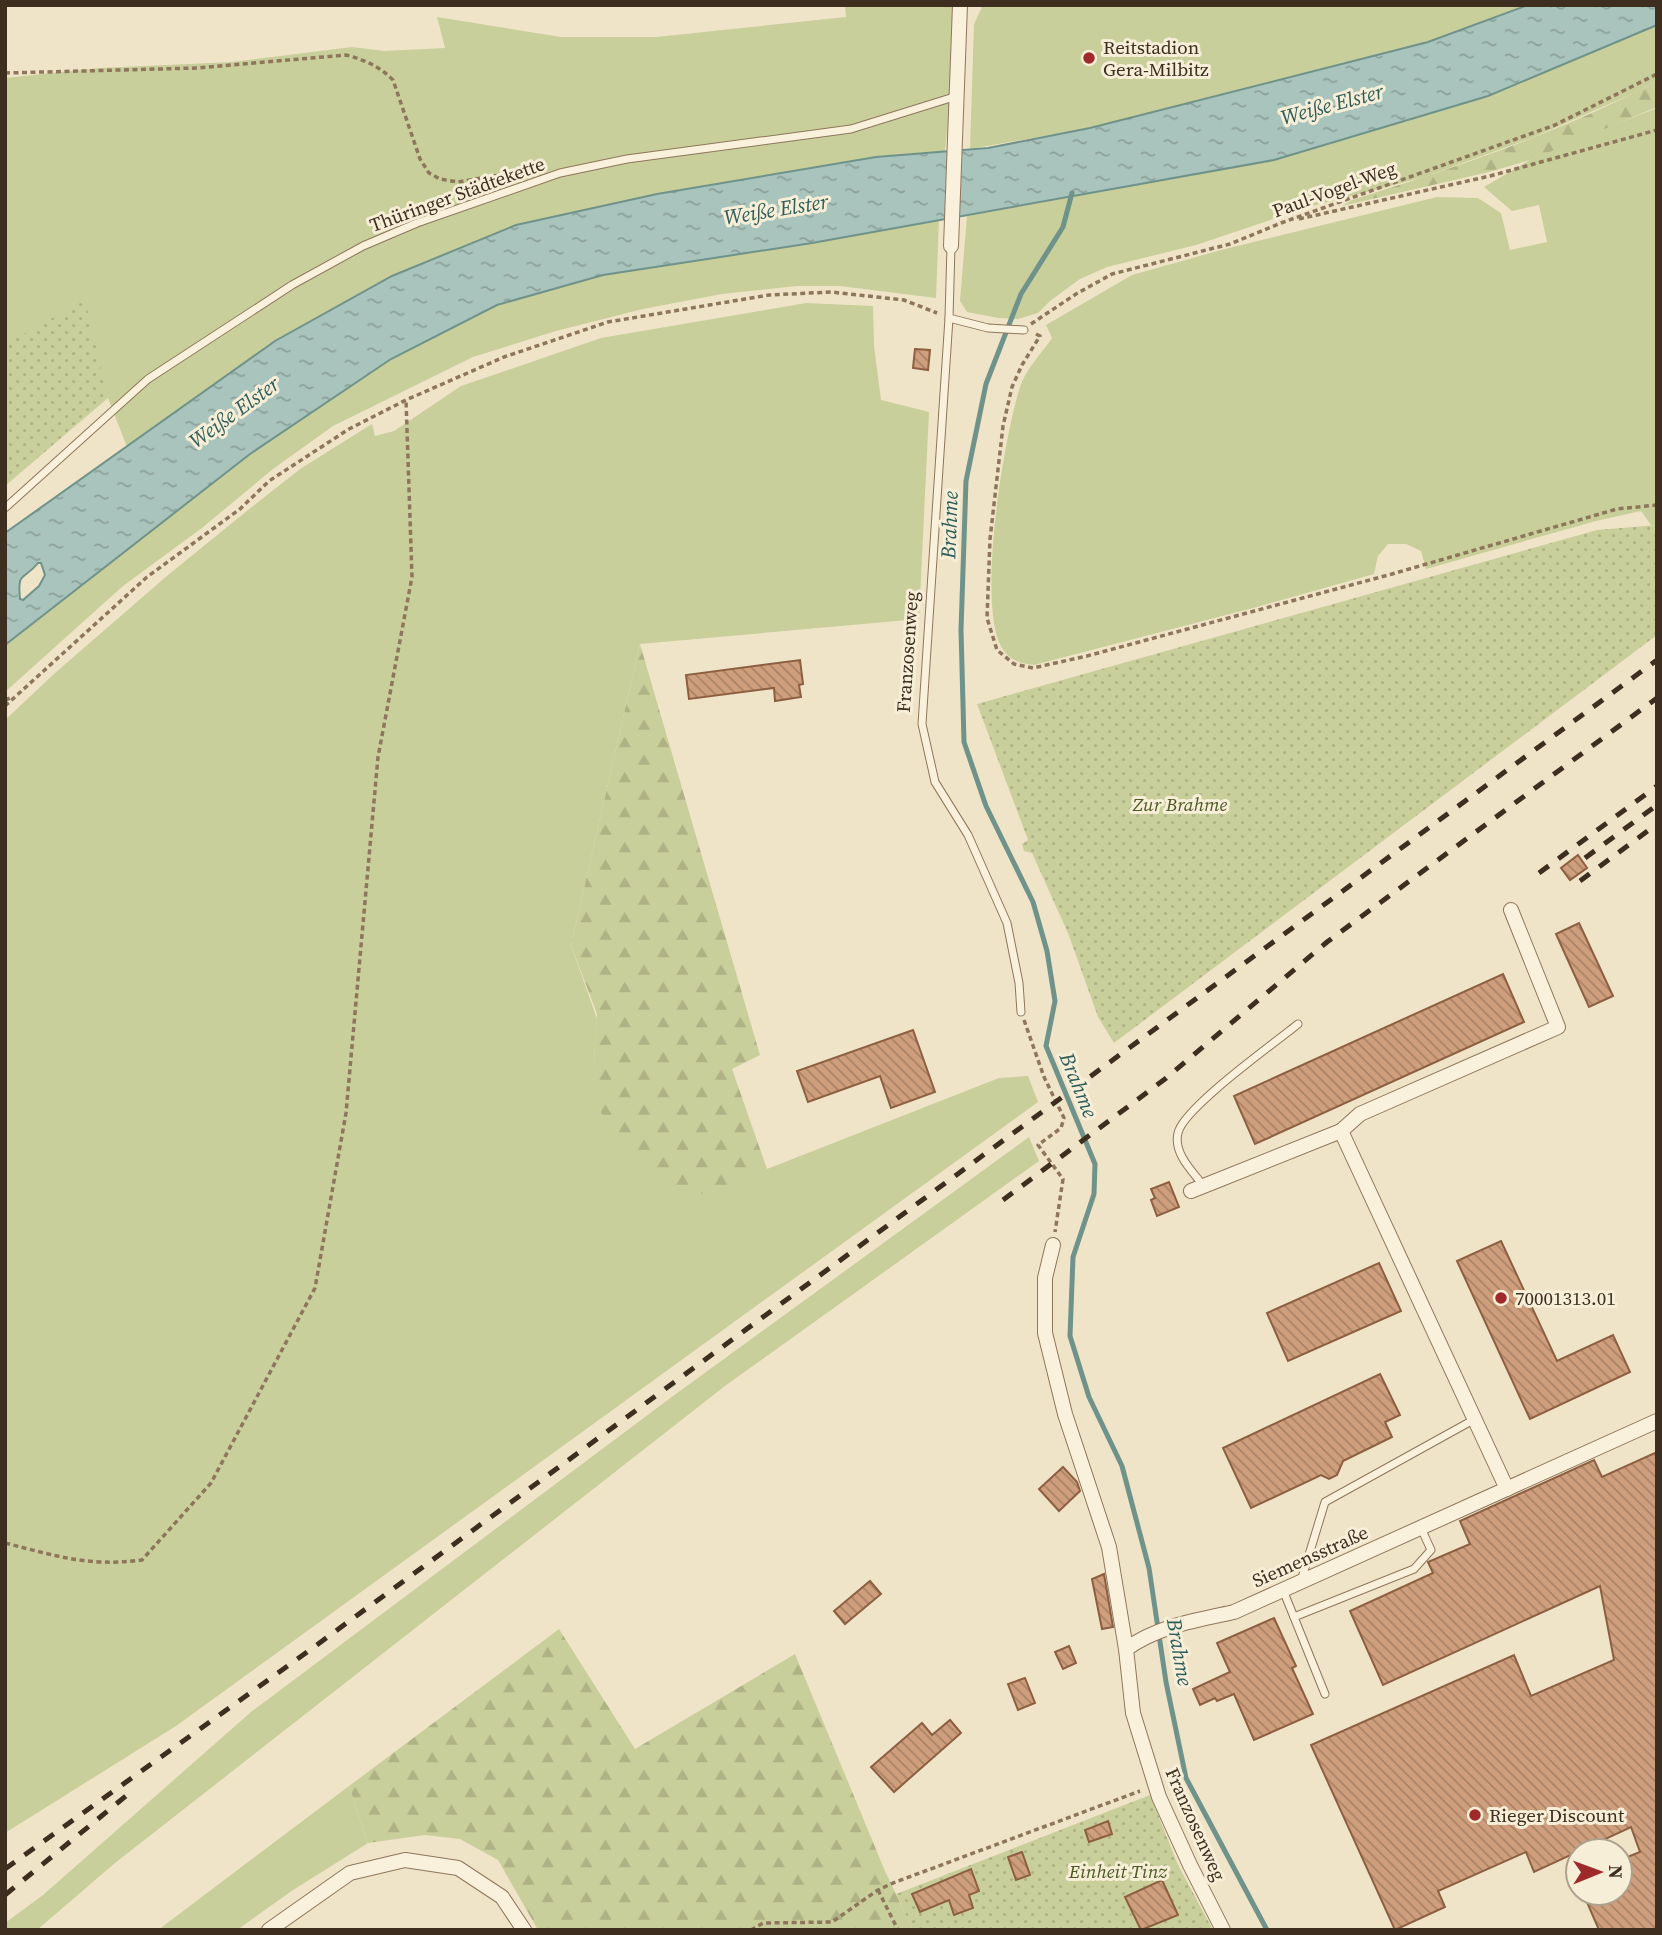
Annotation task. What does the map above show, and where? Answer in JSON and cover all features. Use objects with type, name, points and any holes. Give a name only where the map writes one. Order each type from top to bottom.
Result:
[{"type":"street","points":[[951,246],[960,5]]},
{"type":"street","points":[[1197,1188],[1341,1131],[1360,1114],[1558,1027],[1511,910]]},
{"type":"street","points":[[1341,1131],[1507,1489]]},
{"type":"street","name":"Franzosenweg","points":[[1053,1245],[1045,1278],[1045,1332],[1065,1414],[1109,1547],[1131,1645],[1133,1713],[1156,1786],[1190,1865],[1223,1930]]},
{"type":"street","name":"Siemensstraße","points":[[1131,1645],[1176,1625],[1234,1612],[1657,1421]]},
{"type":"street","points":[[269,1930],[350,1873],[405,1860],[458,1868],[502,1897],[524,1930]]},
{"type":"lane","name":"Thüringer Städtekette","points":[[5,508],[148,379],[292,285],[374,241],[417,223],[560,173],[627,159],[851,129],[958,96]]},
{"type":"lane","name":"Franzosenweg","points":[[951,246],[949,318],[922,724],[935,782],[968,835],[1007,923],[1019,983],[1021,1012]]},
{"type":"lane","points":[[949,318],[988,328],[1024,330]]},
{"type":"lane","points":[[1197,1188],[1181,1158],[1177,1135],[1183,1122],[1202,1103],[1298,1024]]},
{"type":"lane","points":[[1301,1582],[1325,1502],[1475,1419]]},
{"type":"lane","points":[[1294,1617],[1413,1569],[1431,1550],[1421,1528]]},
{"type":"lane","points":[[1283,1590],[1325,1694]]},
{"type":"path","points":[[5,73],[197,68],[346,55],[364,59],[393,80],[420,159],[429,173],[440,179],[458,182],[532,170]]},
{"type":"path","name":"Paul-Vogel-Weg","points":[[1024,330],[1076,293],[1112,274],[1230,244],[1281,223],[1555,125],[1657,74]]},
{"type":"path","points":[[1281,223],[1490,176],[1657,130]]},
{"type":"path","points":[[5,706],[148,577],[240,509],[269,481],[349,429],[406,400],[504,357],[608,322],[769,295],[831,292],[904,300],[949,318]]},
{"type":"path","points":[[1024,330],[1040,336],[1012,387],[1003,426],[990,539],[987,618],[997,650],[1014,664],[1033,668],[1087,656],[1392,574],[1617,509],[1657,505]]},
{"type":"path","points":[[5,1542],[79,1562],[113,1564],[142,1560],[211,1483],[315,1288],[346,1112],[378,757],[412,577],[406,400]]},
{"type":"path","points":[[5,700],[15,696]]},
{"type":"path","points":[[1021,1012],[1044,1077],[1064,1118],[1061,1128],[1038,1145],[1063,1179],[1053,1245]]},
{"type":"path","points":[[751,1930],[764,1923],[832,1922],[878,1890],[1156,1786]]},
{"type":"path","points":[[878,1890],[898,1930]]},
{"type":"green space","points":[[845,5],[953,5],[951,89],[945,152],[876,157],[657,194],[516,225],[392,276],[275,341],[127,447],[108,398],[5,344],[5,78],[99,68],[232,62],[352,47],[384,51],[445,48],[437,17],[561,37],[656,37],[846,17]]},
{"type":"green space","points":[[983,5],[1528,5],[1428,42],[1090,128],[970,149],[974,24]]},
{"type":"green space","points":[[1657,25],[1657,81],[1534,137],[1424,177],[1309,207],[1196,245],[1107,267],[1080,279],[1038,313],[1018,319],[967,312],[960,301],[967,216],[1274,160],[1488,96]]},
{"type":"green space","points":[[1657,81],[1657,107],[1530,160],[1342,206],[1352,200],[1469,162],[1545,133]]},
{"type":"green space","points":[[1657,108],[1657,525],[1651,525],[1641,511],[1426,569],[1421,551],[1406,544],[1388,544],[1378,556],[1374,574],[1034,665],[1016,661],[1008,656],[1002,648],[995,626],[992,596],[995,520],[1000,480],[1020,387],[1052,338],[1046,325],[1132,275],[1221,250],[1437,197],[1478,198],[1501,213],[1510,250],[1547,242],[1539,205],[1512,211],[1484,187],[1564,144]]},
{"type":"green space","points":[[939,220],[936,298],[840,286],[797,286],[722,294],[643,309],[556,331],[473,357],[333,426],[273,469],[202,528],[123,586],[5,692],[5,645],[250,454],[391,359],[497,305],[603,275]]},
{"type":"green space","points":[[85,300],[108,398],[5,486],[5,344]]},
{"type":"green space","points":[[806,303],[873,306],[874,346],[881,400],[929,412],[919,619],[640,644],[571,945],[597,1019],[594,1062],[728,1196],[767,1169],[999,1078],[1028,1076],[1038,1102],[176,1726],[5,1833],[5,720],[168,575],[253,506],[300,469],[372,424],[375,436],[394,431],[461,386],[601,338]]},
{"type":"green space","name":"Zur Brahme","points":[[1657,525],[1657,635],[1114,1043],[1098,1017],[1068,933],[1032,853],[1024,851],[1022,844],[1028,840],[977,704],[1597,530]]},
{"type":"green space","points":[[640,644],[760,1055],[732,1069],[767,1169],[729,1197],[654,1188],[599,1110],[594,1062],[597,1014],[571,945]]},
{"type":"green space","points":[[1029,1137],[1039,1161],[725,1386],[115,1863],[37,1930],[5,1930],[5,1923],[43,1895],[251,1712],[669,1399]]},
{"type":"green space","points":[[559,1629],[635,1749],[795,1654],[885,1871],[913,1930],[538,1930],[498,1860],[460,1839],[425,1835],[368,1843],[349,1786]]},
{"type":"green space","points":[[349,1786],[368,1843],[293,1890],[237,1930],[158,1930]]},
{"type":"green space","name":"Einheit Tinz","points":[[1150,1795],[1178,1865],[1213,1930],[913,1930],[896,1894]]},
{"type":"water","name":"Weiße Elster","points":[[1528,5],[1657,5],[1657,25],[1488,96],[1274,160],[812,243],[603,275],[497,305],[391,359],[250,454],[5,645],[5,533],[275,341],[392,276],[516,225],[657,194],[876,157],[988,148],[1090,128],[1428,42]],"holes":[[[41,563],[45,575],[39,586],[23,600],[20,599],[21,580]]]},
{"type":"building","points":[[915,349],[930,350],[928,370],[913,368]]},
{"type":"building","points":[[800,660],[803,684],[799,685],[801,697],[775,701],[774,688],[689,699],[686,675]]},
{"type":"building","points":[[1578,855],[1587,868],[1570,880],[1561,868]]},
{"type":"building","points":[[1579,923],[1613,996],[1589,1007],[1556,934]]},
{"type":"building","points":[[1503,974],[1524,1022],[1255,1144],[1234,1096]]},
{"type":"building","points":[[913,1030],[935,1092],[891,1108],[880,1076],[808,1102],[797,1071]]},
{"type":"building","points":[[1169,1182],[1179,1207],[1157,1216],[1151,1200],[1155,1198],[1151,1189]]},
{"type":"building","name":"70001313.01","points":[[1501,1241],[1557,1361],[1613,1335],[1630,1372],[1530,1419],[1457,1261]]},
{"type":"building","points":[[1379,1263],[1401,1311],[1288,1361],[1267,1313]]},
{"type":"building","points":[[1380,1374],[1400,1415],[1385,1422],[1392,1437],[1343,1461],[1337,1475],[1329,1479],[1321,1475],[1251,1508],[1223,1448]]},
{"type":"building","points":[[1657,1452],[1657,1930],[1599,1930],[1589,1907],[1634,1907],[1634,1854],[1640,1852],[1631,1827],[1609,1837],[1564,1837],[1564,1858],[1534,1872],[1526,1852],[1438,1891],[1445,1907],[1395,1930],[1311,1745],[1514,1655],[1531,1696],[1614,1660],[1600,1586],[1383,1685],[1350,1611],[1433,1573],[1428,1562],[1470,1544],[1460,1521],[1594,1460],[1602,1477]]},
{"type":"building","points":[[1063,1467],[1077,1482],[1080,1491],[1059,1511],[1039,1489]]},
{"type":"building","points":[[1104,1574],[1113,1627],[1102,1629],[1092,1579]]},
{"type":"building","points":[[870,1581],[881,1594],[845,1624],[834,1611]]},
{"type":"building","points":[[1274,1618],[1296,1666],[1292,1668],[1313,1714],[1254,1740],[1234,1694],[1200,1705],[1193,1689],[1230,1672],[1217,1643]]},
{"type":"building","points":[[1069,1646],[1076,1663],[1063,1669],[1055,1652]]},
{"type":"building","points":[[1025,1678],[1035,1703],[1018,1710],[1008,1684]]},
{"type":"building","points":[[950,1720],[961,1733],[894,1792],[871,1767],[922,1723],[932,1735]]},
{"type":"building","points":[[1108,1821],[1112,1834],[1089,1842],[1085,1830]]},
{"type":"building","points":[[1022,1852],[1030,1875],[1016,1880],[1008,1857]]},
{"type":"building","points":[[971,1869],[979,1891],[969,1895],[973,1908],[954,1915],[949,1900],[920,1912],[912,1894]]},
{"type":"building","points":[[1162,1880],[1178,1915],[1141,1930],[1125,1897]]},
{"type":"waterway","name":"Brahme","points":[[1072,193],[1063,227],[1021,294],[986,384],[966,481],[961,630],[964,742],[986,806],[1033,902],[1047,951],[1055,1001],[1046,1046],[1095,1164],[1094,1194],[1073,1257],[1070,1336],[1089,1397],[1122,1466],[1149,1568],[1166,1682],[1186,1778],[1267,1930]]},
{"type":"railway","points":[[5,1869],[314,1647],[1657,660]]},
{"type":"railway","points":[[1003,1200],[1165,1079],[1327,942],[1657,698]]},
{"type":"railway","points":[[1539,873],[1657,786]]},
{"type":"railway","points":[[1585,858],[1657,805]]},
{"type":"railway","points":[[1580,881],[1657,824]]},
{"type":"railway","points":[[5,1895],[132,1791]]},
{"type":"place","name":"Reitstadion Gera-Milbitz","points":[[1089,58]]},
{"type":"place","name":"70001313.01","points":[[1501,1298]]},
{"type":"place","name":"Rieger Discount","points":[[1475,1815]]}]
